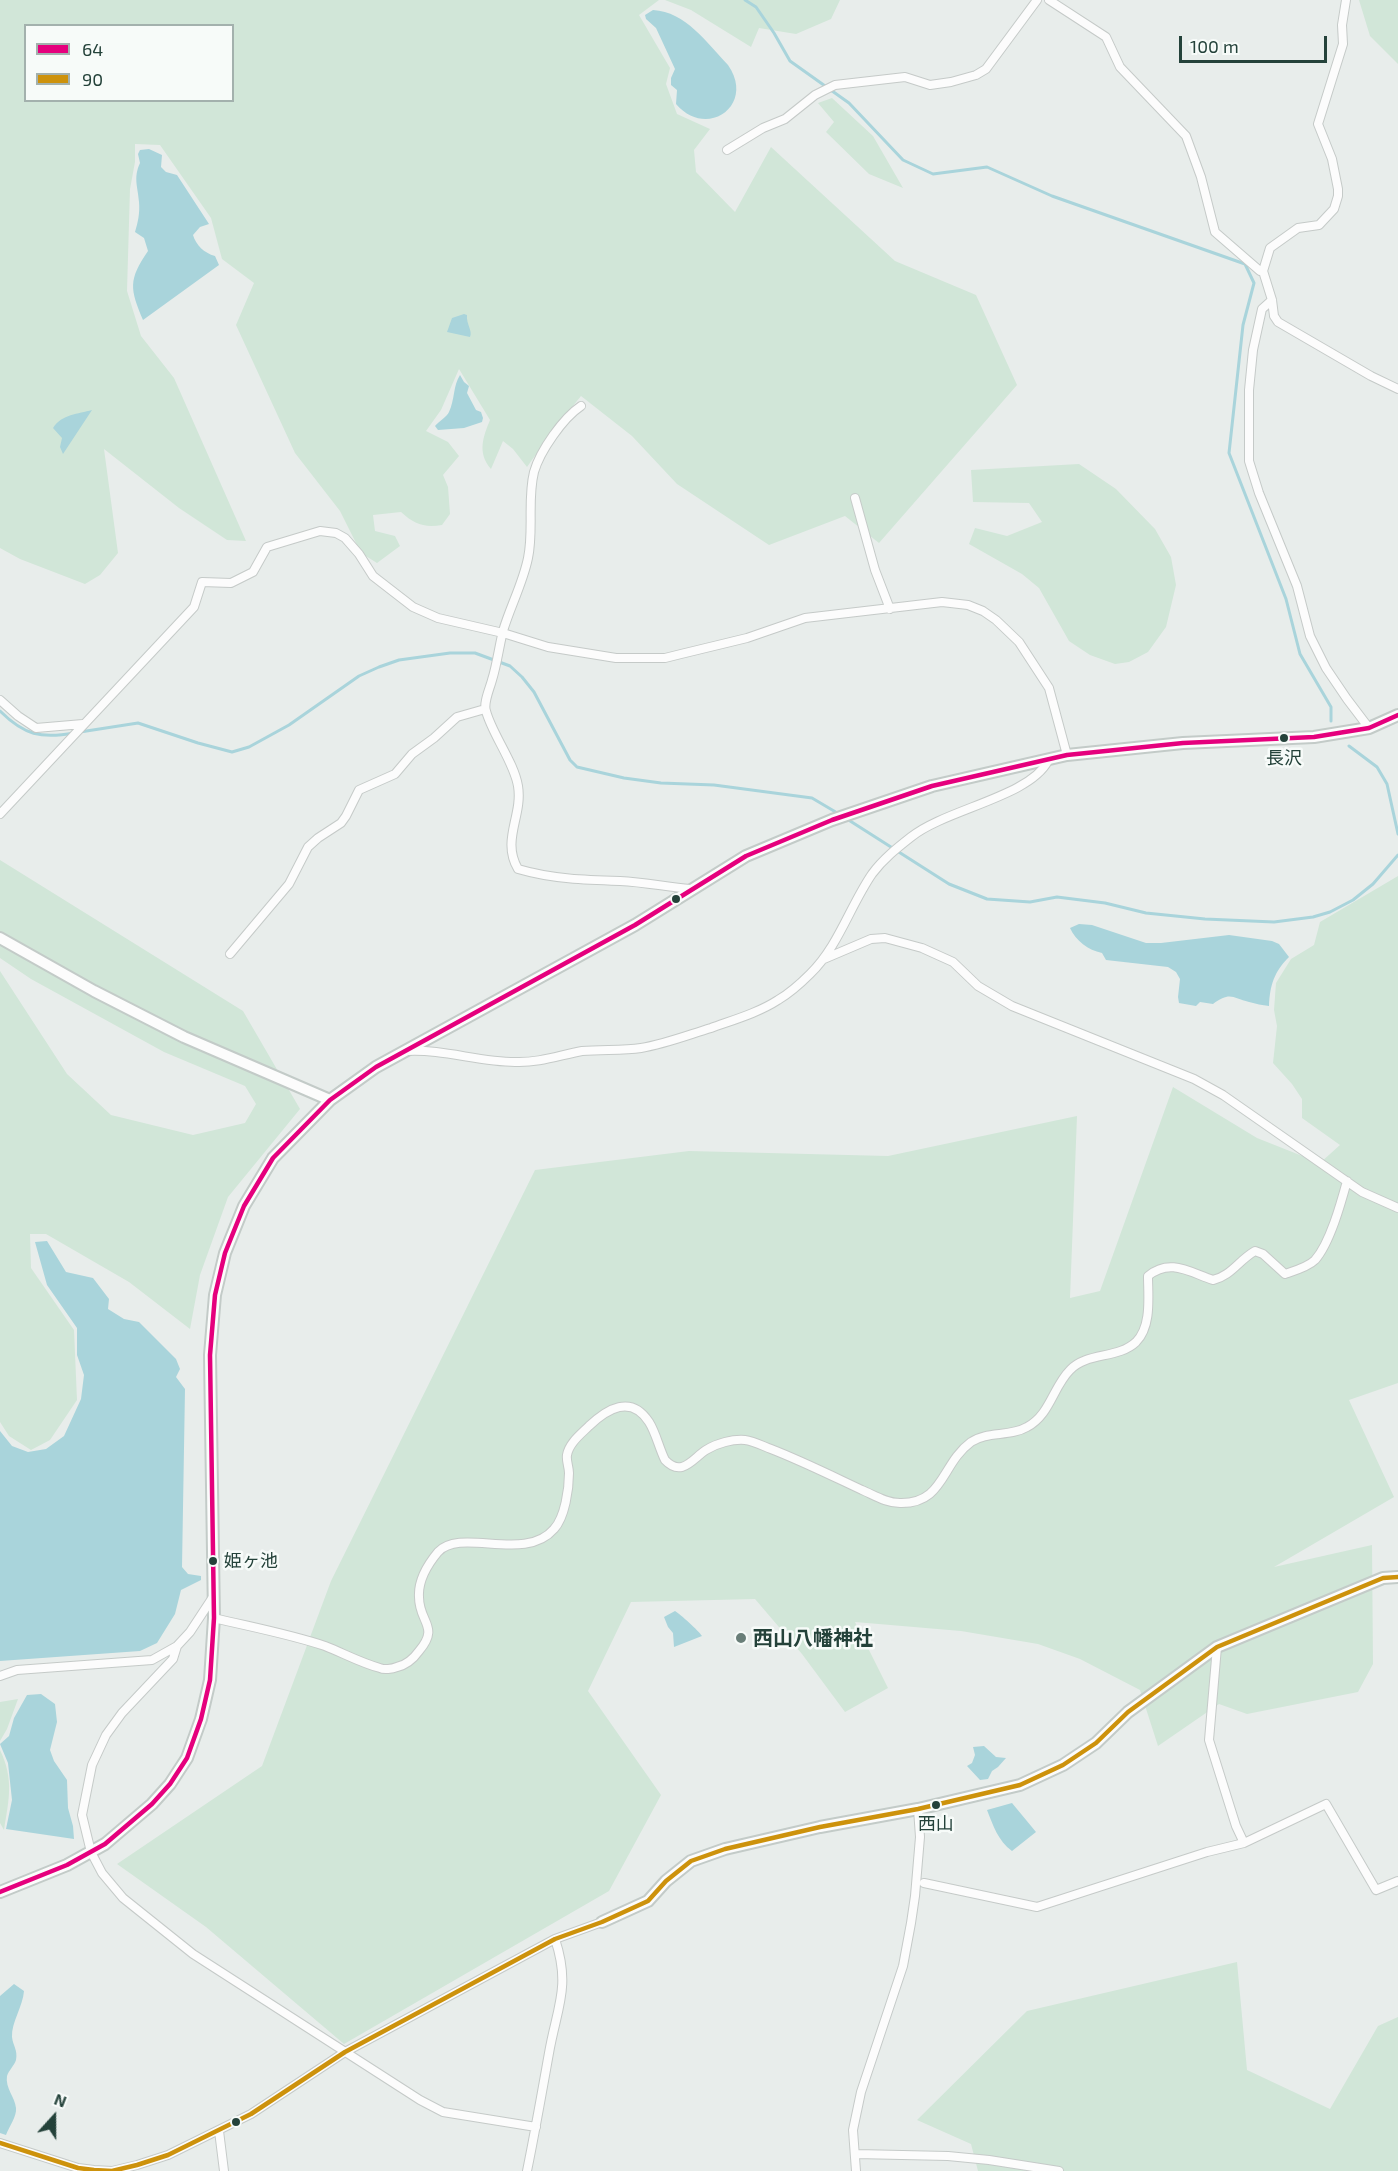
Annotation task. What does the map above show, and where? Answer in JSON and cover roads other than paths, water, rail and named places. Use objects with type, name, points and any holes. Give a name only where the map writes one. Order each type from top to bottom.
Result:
[{"type":"main road","points":[[0,1892],[67,1865],[121,1832],[171,1784],[187,1758],[201,1719],[208,1690],[214,1618],[210,1355],[215,1295],[225,1253],[244,1206],[273,1158],[330,1100],[376,1067],[635,925],[746,856],[832,820],[932,786],[1066,755],[1183,743],[1314,737],[1369,728],[1398,715]]},
{"type":"main road","points":[[0,938],[94,992],[184,1037],[330,1100]]},
{"type":"main road","points":[[602,1922],[648,1901],[666,1881],[691,1861],[725,1849],[820,1827],[918,1809],[1020,1785],[1063,1765],[1096,1743],[1128,1712],[1217,1647],[1383,1578],[1398,1577]]},
{"type":"street","points":[[727,150],[763,128],[785,119],[815,95],[835,85],[905,77],[930,85],[976,75],[986,69],[1037,0]]},
{"type":"street","points":[[1049,0],[1106,36],[1120,68],[1186,136],[1201,177],[1215,232],[1260,271],[1263,271]]},
{"type":"street","points":[[1346,0],[1342,25],[1344,44],[1318,124],[1332,159],[1338,189],[1336,203],[1334,209],[1319,225],[1298,228],[1270,248],[1263,271],[1272,300],[1274,316],[1278,322],[1371,376],[1398,389]]},
{"type":"street","points":[[1272,300],[1262,309],[1254,343],[1249,390],[1250,461],[1259,493],[1297,586],[1310,636],[1331,676],[1369,728]]},
{"type":"street","points":[[581,406],[565,419],[534,471],[531,499],[532,535],[528,560],[503,633],[485,709],[518,784],[519,807],[510,848],[512,859],[518,869],[538,875],[645,883],[690,889]]},
{"type":"street","points":[[855,498],[881,588],[890,609]]},
{"type":"street","points":[[0,814],[194,608],[202,582],[231,583],[254,572],[267,546],[320,531],[336,533],[345,538],[373,576],[413,607],[438,618],[586,655],[616,658],[665,658],[747,638],[805,618],[942,602],[957,603],[983,611],[1019,642],[1049,688],[1066,755]]},
{"type":"street","points":[[0,700],[36,728],[83,724]]},
{"type":"street","points":[[230,954],[289,884],[308,847],[341,823],[358,790],[396,774],[412,754],[457,717],[485,709]]},
{"type":"street","points":[[406,1051],[425,1050],[471,1058],[516,1062],[546,1060],[601,1049],[640,1049],[742,1017],[777,1001],[824,959],[872,874],[887,856],[914,834],[956,813],[1026,784],[1043,769],[1048,761]]},
{"type":"street","points":[[824,959],[871,939],[885,938],[922,948],[953,962],[978,986],[1012,1006],[1160,1064],[1223,1095],[1362,1192],[1398,1208]]},
{"type":"street","points":[[214,1618],[323,1646],[382,1669],[399,1667],[414,1657],[429,1638],[418,1595],[426,1571],[439,1551],[457,1542],[498,1545],[528,1543],[545,1538],[556,1527],[568,1494],[567,1455],[570,1447],[603,1413],[616,1407],[627,1406],[639,1412],[649,1422],[665,1460],[669,1465],[679,1468],[689,1465],[707,1449],[722,1443],[747,1440],[823,1471],[887,1501],[914,1502],[929,1497],[956,1456],[973,1441],[1018,1432],[1030,1426],[1046,1411],[1069,1371],[1078,1364],[1117,1352],[1136,1342],[1142,1334],[1148,1309],[1148,1276],[1157,1269],[1172,1266],[1213,1280],[1228,1274],[1246,1256],[1255,1251],[1263,1254],[1285,1275],[1303,1267],[1314,1260],[1326,1239],[1338,1215],[1347,1181]]},
{"type":"street","points":[[0,1676],[17,1670],[152,1660],[177,1646],[190,1632],[214,1596]]},
{"type":"street","points":[[177,1646],[173,1659],[122,1713],[105,1736],[92,1765],[82,1815],[91,1852],[102,1873],[123,1898],[193,1954],[443,2112],[536,2127]]},
{"type":"street","points":[[1217,1647],[1209,1740],[1236,1826],[1244,1843]]},
{"type":"street","points":[[924,1883],[1037,1907],[1207,1852],[1244,1843],[1326,1804],[1376,1890],[1398,1881]]},
{"type":"street","points":[[856,2171],[854,2130],[861,2092],[903,1966],[915,1896],[920,1837],[918,1809]]},
{"type":"street","points":[[0,2143],[78,2168],[112,2170],[168,2155],[251,2114],[345,2052],[555,1939],[602,1922]]},
{"type":"street","points":[[526,2171],[551,2043],[562,2001],[561,1958],[555,1939]]},
{"type":"street","points":[[219,2131],[224,2171]]},
{"type":"street","points":[[856,2154],[948,2156],[1059,2171]]},
{"type":"water","points":[[653,10],[676,16],[685,22],[728,65],[735,80],[736,93],[732,104],[724,113],[713,118],[701,119],[688,114],[676,104],[677,90],[671,85],[675,69],[656,28],[646,19],[645,15]]},
{"type":"water","points":[[149,149],[162,155],[161,167],[166,172],[177,175],[209,224],[200,227],[193,235],[201,248],[215,256],[219,265],[143,320],[135,300],[133,285],[137,270],[148,251],[144,238],[135,232],[139,210],[136,178],[140,163],[138,154],[140,150]]},
{"type":"water","points":[[467,315],[470,337],[447,332],[452,318]]},
{"type":"water","points":[[460,375],[469,386],[467,393],[476,410],[481,412],[482,422],[464,428],[438,430],[435,426],[449,412]]},
{"type":"water","points":[[92,410],[63,454],[60,447],[62,438],[53,428],[66,417]]},
{"type":"water","points":[[1079,924],[1092,925],[1146,943],[1229,935],[1272,941],[1279,944],[1289,957],[1274,979],[1269,1006],[1228,997],[1213,1004],[1200,1002],[1196,1006],[1179,1003],[1180,979],[1176,972],[1168,967],[1106,960],[1102,953],[1087,947],[1076,937],[1070,928]]},
{"type":"water","name":"姫ヶ池","points":[[47,1241],[66,1272],[93,1278],[109,1299],[108,1309],[124,1319],[139,1322],[176,1359],[180,1369],[176,1377],[185,1389],[182,1567],[188,1574],[201,1576],[201,1580],[181,1590],[175,1614],[157,1643],[140,1651],[0,1661],[0,1431],[12,1446],[28,1452],[46,1449],[64,1436],[81,1399],[84,1375],[77,1355],[77,1328],[47,1285],[35,1242]]},
{"type":"water","points":[[675,1611],[702,1636],[674,1647],[673,1633],[664,1617]]},
{"type":"water","points":[[41,1694],[55,1704],[57,1722],[50,1750],[54,1761],[67,1780],[68,1808],[74,1839],[6,1829],[12,1800],[8,1763],[0,1744],[9,1736],[14,1718],[27,1695]]},
{"type":"water","points":[[984,1746],[996,1757],[1006,1758],[992,1771],[988,1779],[980,1780],[967,1766],[972,1763],[975,1755],[973,1747]]},
{"type":"water","points":[[1012,1803],[1036,1832],[1012,1851],[1000,1838],[987,1810]]},
{"type":"water","points":[[14,1984],[24,1991],[12,2032],[16,2060],[7,2076],[7,2085],[16,2111],[6,2135],[0,2133],[0,1996]]},
{"type":"waterway","points":[[745,0],[756,7],[790,61],[849,103],[903,160],[933,174],[987,167],[1052,196],[1245,264],[1254,283],[1243,325],[1229,453],[1286,599],[1300,654],[1331,707],[1331,721]]},
{"type":"waterway","points":[[80,732],[138,723],[232,752],[249,747],[289,725],[359,676],[379,667],[399,660],[450,653],[475,653],[510,666],[522,677],[534,692],[570,760],[577,767],[624,778],[661,783],[714,785],[812,798],[839,814]]},
{"type":"waterway","points":[[0,711],[17,725],[34,733],[42,735],[74,733]]},
{"type":"waterway","points":[[1349,746],[1377,767],[1387,784],[1398,834]]},
{"type":"waterway","points":[[847,819],[949,884],[987,899],[1030,902],[1057,897],[1105,903],[1146,913],[1205,919],[1274,922],[1313,917],[1330,912],[1353,900],[1373,884],[1398,855]]},
{"type":"place","name":"長沢","points":[[1284,738]]},
{"type":"place","name":"姫ヶ池","points":[[213,1561]]},
{"type":"place","name":"西山八幡神社","points":[[741,1638]]},
{"type":"place","name":"西山","points":[[936,1805]]}]
